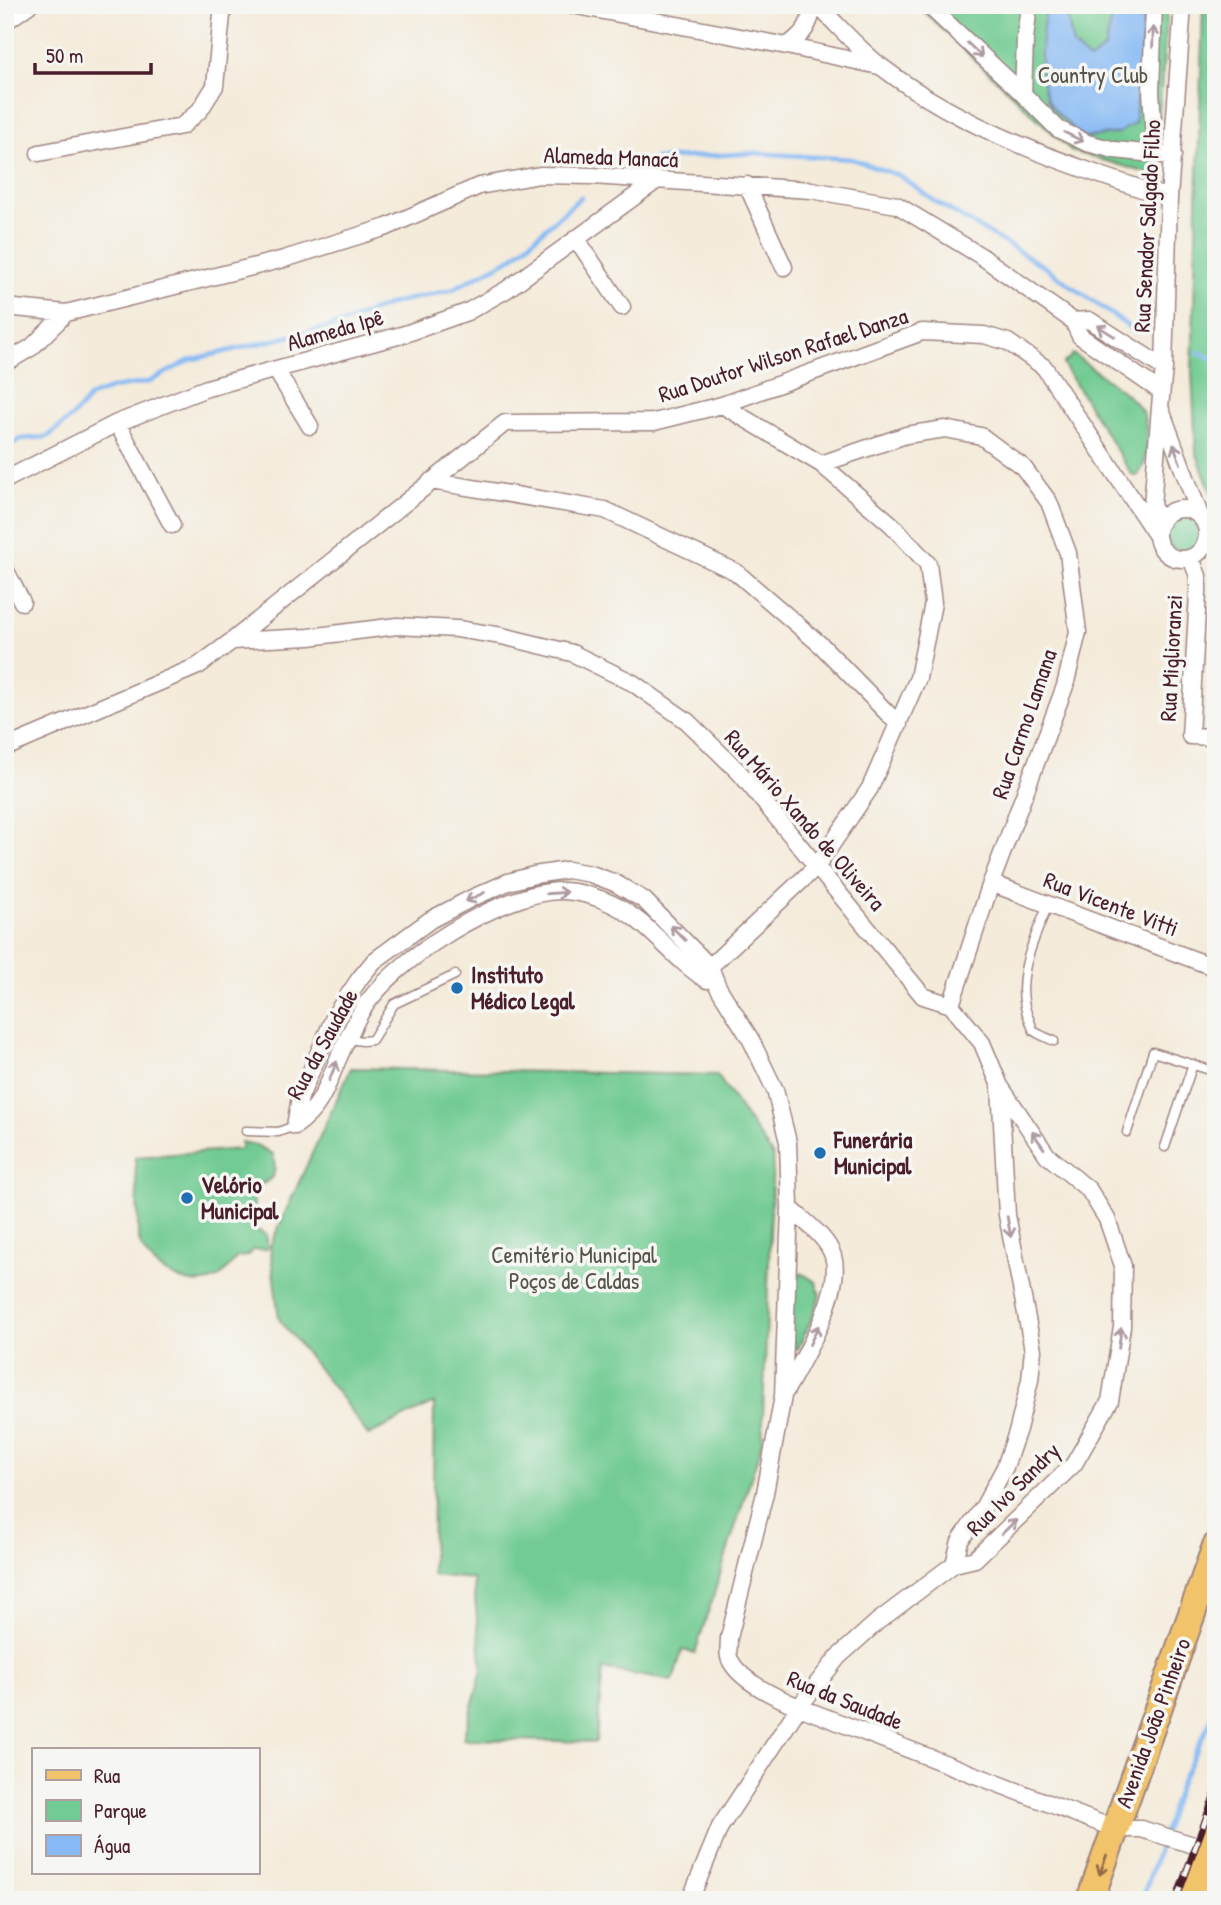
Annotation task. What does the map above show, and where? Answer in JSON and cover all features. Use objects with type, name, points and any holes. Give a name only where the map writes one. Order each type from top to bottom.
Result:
[{"type":"main road","name":"Avenida João Pinheiro","points":[[1090,1900],[1128,1829],[1216,1546]]},
{"type":"main road","points":[[1193,1900],[1204,1843]]},
{"type":"street","points":[[5,22],[29,5]]},
{"type":"street","points":[[39,153],[181,125],[200,110],[215,86],[223,5]]},
{"type":"street","points":[[572,5],[881,67]]},
{"type":"street","points":[[787,46],[801,35],[810,23],[816,5],[881,67],[939,106],[1055,159],[1169,198]]},
{"type":"street","points":[[928,5],[1023,93],[1058,130],[1087,143],[1115,150],[1172,156]]},
{"type":"street","points":[[1023,93],[1029,5]]},
{"type":"street","points":[[1154,5],[1151,91],[1156,154]]},
{"type":"street","name":"Rua Senador Salgado Filho","points":[[1159,529],[1152,506],[1164,368],[1169,198],[1183,5]]},
{"type":"street","name":"Alameda Manacá","points":[[5,307],[66,313],[284,259],[387,227],[479,186],[540,175],[811,190],[897,205],[981,256],[1073,321],[1080,336],[1160,399]]},
{"type":"street","name":"Alameda Ipê","points":[[5,481],[117,423],[207,388],[405,334],[467,312],[506,290],[656,181]]},
{"type":"street","points":[[747,185],[784,267]]},
{"type":"street","points":[[576,238],[622,307]]},
{"type":"street","points":[[5,363],[32,347],[66,313]]},
{"type":"street","name":"Alameda Manacá","points":[[1073,321],[1089,320],[1164,368]]},
{"type":"street","name":"Rua Doutor Wilson Rafael Danza","points":[[5,748],[198,666],[505,423],[654,422],[722,405],[922,332],[984,335],[1008,342],[1044,367],[1159,529]]},
{"type":"street","points":[[276,370],[310,426]]},
{"type":"street","points":[[1160,399],[1201,518],[1212,538],[1193,557]]},
{"type":"street","points":[[705,971],[817,866],[870,788],[918,678],[933,603],[928,564],[891,524],[821,464],[722,405]]},
{"type":"street","points":[[117,423],[172,525]]},
{"type":"street","name":"Rua Carmo Lamana","points":[[821,464],[906,435],[945,429],[981,436],[1024,467],[1049,502],[1068,553],[1078,632],[1066,686],[990,883],[951,1005]]},
{"type":"street","points":[[431,481],[605,510],[736,572],[822,646],[899,725]]},
{"type":"street","points":[[1201,518],[1195,513],[1180,509],[1166,516],[1159,529],[1163,550],[1169,555],[1184,559],[1216,557]]},
{"type":"street","name":"Rua Miglioranzi","points":[[1193,557],[1198,576],[1198,593],[1190,736],[1216,737]]},
{"type":"street","points":[[5,569],[22,602]]},
{"type":"street","name":"Rua Mário Xando de Oliveira","points":[[232,641],[309,637],[397,626],[457,629],[502,636],[572,653],[632,683],[687,721],[740,773],[923,996],[951,1005],[982,1043],[1000,1086]]},
{"type":"street","name":"Rua da Saudade","points":[[295,1125],[300,1097],[335,1015],[374,961],[430,920],[508,882],[567,870],[591,874],[615,883],[644,900],[664,919],[718,987],[751,1040],[775,1090],[788,1142],[790,1208],[783,1396],[765,1493],[729,1638],[729,1659],[764,1692],[799,1707],[1128,1829],[1204,1843]]},
{"type":"street","name":"Rua Vicente Vitti","points":[[990,883],[1216,968]]},
{"type":"street","name":"Rua da Saudade","points":[[295,1125],[311,1113],[319,1102],[363,1010],[390,976],[415,956],[480,914],[528,897],[561,891],[587,895],[628,912],[705,971]]},
{"type":"street","points":[[954,1564],[960,1541],[984,1506],[1005,1467],[1027,1392],[1033,1350],[1007,1215],[1000,1086]]},
{"type":"street","name":"Rua Ivo Sandry","points":[[690,1900],[720,1827],[799,1707],[838,1657],[877,1622],[954,1564],[975,1559],[1074,1464],[1110,1401],[1122,1327],[1123,1266],[1107,1219],[1089,1189],[1048,1155],[1000,1086]]},
{"type":"street","name":"Rua da Saudade","points":[[783,1396],[827,1308],[834,1280],[834,1257],[825,1241],[790,1208]]},
{"type":"lane","points":[[1048,905],[1034,938],[1022,992],[1025,1011],[1034,1031],[1054,1041]]},
{"type":"lane","points":[[348,1039],[372,1040],[394,1004],[455,975]]},
{"type":"lane","points":[[1127,1132],[1153,1052],[1216,1072]]},
{"type":"lane","points":[[1165,1147],[1192,1065]]},
{"type":"lane","points":[[300,1097],[319,1102]]},
{"type":"lane","points":[[246,1132],[278,1132],[295,1125]]},
{"type":"green space","name":"Country Club","points":[[917,5],[1168,5],[1154,175],[1072,151]]},
{"type":"green space","points":[[1203,5],[1216,5],[1216,505],[1196,452],[1192,372]]},
{"type":"green space","points":[[1073,354],[1122,391],[1143,414],[1147,431],[1147,451],[1137,476],[1132,475],[1063,364]]},
{"type":"green space","points":[[1182,517],[1194,522],[1199,534],[1194,546],[1182,551],[1170,546],[1165,534],[1170,522]]},
{"type":"green space","name":"Cemitério Municipal Poços de Caldas","points":[[351,1068],[717,1075],[773,1156],[762,1443],[695,1653],[682,1650],[673,1681],[603,1669],[596,1742],[463,1739],[482,1670],[473,1579],[432,1575],[434,1403],[368,1435],[279,1319],[270,1246]]},
{"type":"green space","points":[[241,1142],[256,1145],[273,1154],[275,1168],[272,1177],[253,1188],[255,1229],[267,1235],[267,1249],[253,1250],[248,1256],[237,1257],[222,1275],[209,1281],[185,1281],[162,1270],[152,1262],[140,1243],[135,1157],[241,1149]]},
{"type":"green space","points":[[801,1273],[816,1282],[820,1295],[798,1349],[789,1347],[793,1286]]},
{"type":"water","points":[[1046,5],[1067,5],[1073,46],[1090,60],[1105,48],[1115,5],[1145,5],[1135,123],[1118,133],[1084,138],[1054,109],[1047,98],[1042,76],[1041,52]]},
{"type":"waterway","points":[[655,159],[755,153],[852,159],[900,176],[936,202],[1045,267],[1136,332]]},
{"type":"waterway","points":[[5,448],[21,439],[47,437],[72,417],[91,396],[113,388],[149,382],[190,360],[338,325],[393,303],[451,290],[512,258],[581,197]]},
{"type":"waterway","points":[[1198,352],[1216,360]]},
{"type":"waterway","points":[[1142,1900],[1179,1786],[1216,1709]]},
{"type":"railway","points":[[1176,1900],[1216,1791]]},
{"type":"place","name":"Instituto Médico Legal","points":[[457,988]]},
{"type":"place","name":"Funerária Municipal","points":[[820,1153]]},
{"type":"place","name":"Velório Municipal","points":[[187,1198]]}]
